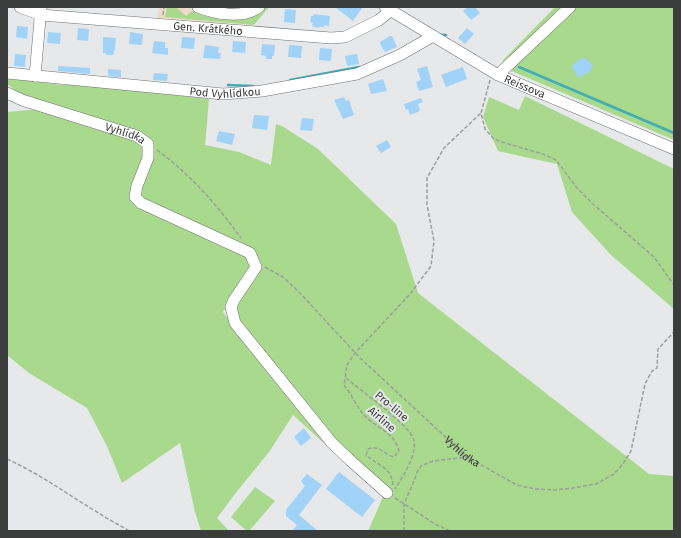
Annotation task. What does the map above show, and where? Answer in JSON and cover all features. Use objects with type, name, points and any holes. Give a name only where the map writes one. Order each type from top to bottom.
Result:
[{"type":"street","name":"Gen. Krátkého","points":[[20,7],[41,11],[331,38],[345,37],[379,20],[387,9]]},
{"type":"street","points":[[198,7],[217,13],[240,14],[248,13],[259,7]]},
{"type":"street","points":[[495,73],[570,7]]},
{"type":"street","name":"Reissova","points":[[387,9],[495,73],[674,148]]},
{"type":"street","points":[[35,76],[41,11]]},
{"type":"street","name":"Pod Vyhlídkou","points":[[7,72],[223,94],[262,91],[357,74],[400,55],[433,36]]},
{"type":"street","name":"Vyhlídka","points":[[7,93],[22,100],[138,136],[148,144],[148,158],[137,186],[135,197],[141,203],[252,258]]},
{"type":"street","points":[[252,258],[256,267],[234,300],[232,307],[235,323],[332,443],[389,494]]},
{"type":"path","points":[[346,378],[347,365],[355,353],[410,294],[430,266],[434,241],[427,205],[427,178],[444,148],[481,113],[495,73]]},
{"type":"path","points":[[481,113],[485,129],[494,139],[543,154],[556,160],[577,188],[593,204],[654,257],[674,285]]},
{"type":"path","points":[[148,144],[172,161],[196,184],[224,215],[243,241],[252,258]]},
{"type":"path","name":"Vyhlídka","points":[[252,258],[283,277],[300,293],[355,353],[467,457],[517,485],[535,489],[555,490],[596,484],[614,474],[623,464],[631,451],[645,384],[652,372],[657,368],[658,349],[674,332]]},
{"type":"path","name":"Pro-line","points":[[346,378],[404,426],[413,438],[414,450],[406,471],[389,494]]},
{"type":"path","name":"Airline","points":[[346,378],[344,385],[359,409],[364,415],[391,436],[397,445],[399,451],[394,457],[389,456],[379,448],[372,447],[368,449],[366,455],[388,471],[392,476],[393,485],[389,494]]},
{"type":"path","points":[[404,531],[404,504],[417,472],[421,466],[433,461],[467,457]]},
{"type":"path","points":[[7,460],[25,467],[49,480],[129,531]]},
{"type":"path","points":[[389,494],[435,524],[450,531]]},
{"type":"shaded area","points":[[159,7],[269,7],[254,23],[254,25],[157,18]]},
{"type":"green space","points":[[167,7],[176,7],[186,16],[192,11],[214,17],[251,17],[258,14],[266,7],[269,7],[254,25],[165,17]]},
{"type":"green space","points":[[555,7],[674,7],[674,140],[500,66],[504,59]]},
{"type":"green space","points":[[7,77],[62,85],[94,85],[209,99],[205,145],[239,152],[271,165],[276,124],[282,126],[318,149],[396,224],[418,293],[649,474],[674,476],[674,531],[368,531],[383,497],[293,415],[269,452],[217,518],[229,531],[201,531],[195,512],[180,443],[122,483],[107,446],[87,408],[29,373],[7,355],[7,112],[40,109],[7,84]],"holes":[[[245,277],[233,314],[253,351],[223,312]]]},
{"type":"green space","points":[[525,96],[674,169],[674,309],[611,255],[572,212],[557,164],[498,151],[483,117],[489,97],[519,110]]},
{"type":"green space","points":[[255,487],[275,501],[249,531],[247,531],[231,517]]},
{"type":"building","points":[[335,7],[363,7],[353,21]]},
{"type":"building","points":[[468,7],[475,7],[480,13],[471,20],[463,11]]},
{"type":"building","points":[[285,9],[296,10],[295,23],[284,22]]},
{"type":"building","points":[[314,14],[330,16],[329,26],[324,25],[324,27],[317,28],[312,26],[313,23],[310,22],[311,16]]},
{"type":"building","points":[[17,26],[28,27],[27,39],[16,37]]},
{"type":"building","points":[[78,28],[89,29],[88,41],[77,40]]},
{"type":"building","points":[[467,28],[474,34],[465,44],[458,38]]},
{"type":"building","points":[[48,32],[61,33],[60,44],[47,43]]},
{"type":"building","points":[[130,32],[143,34],[142,45],[129,44]]},
{"type":"building","points":[[392,36],[397,47],[385,52],[380,42]]},
{"type":"building","points":[[103,37],[116,38],[113,55],[106,55],[106,53],[103,53]]},
{"type":"building","points":[[182,37],[195,38],[194,49],[181,48]]},
{"type":"building","points":[[154,41],[165,42],[165,48],[168,48],[168,55],[152,53]]},
{"type":"building","points":[[233,41],[246,42],[245,53],[232,52]]},
{"type":"building","points":[[262,44],[275,45],[274,56],[272,56],[272,59],[266,59],[266,56],[261,55]]},
{"type":"building","points":[[205,45],[219,47],[218,53],[221,53],[220,59],[203,58]]},
{"type":"building","points":[[289,45],[302,46],[301,58],[288,57]]},
{"type":"building","points":[[320,48],[332,49],[331,61],[319,60]]},
{"type":"building","points":[[15,54],[26,55],[25,67],[14,66]]},
{"type":"building","points":[[357,54],[359,64],[347,66],[345,56]]},
{"type":"building","points":[[584,57],[593,65],[588,74],[586,72],[580,78],[571,67]]},
{"type":"building","points":[[58,66],[90,68],[90,74],[58,71]]},
{"type":"building","points":[[427,66],[433,87],[419,91],[416,82],[421,80],[417,69]]},
{"type":"building","points":[[463,67],[467,79],[446,87],[441,75]]},
{"type":"building","points":[[108,69],[121,70],[121,77],[108,76]]},
{"type":"building","points":[[154,73],[168,74],[167,81],[153,80]]},
{"type":"building","points":[[383,79],[387,91],[371,94],[368,84]]},
{"type":"building","points":[[344,97],[346,101],[349,100],[354,115],[343,119],[334,100]]},
{"type":"building","points":[[421,98],[423,102],[418,104],[420,111],[410,115],[404,104]]},
{"type":"building","points":[[254,115],[269,116],[267,130],[252,128]]},
{"type":"building","points":[[302,118],[314,119],[312,131],[300,130]]},
{"type":"building","points":[[219,131],[235,134],[232,145],[216,141]]},
{"type":"building","points":[[387,140],[391,147],[381,153],[376,146]]},
{"type":"building","points":[[304,428],[311,438],[301,446],[294,437]]},
{"type":"building","points":[[339,472],[375,500],[362,517],[326,489]]},
{"type":"building","points":[[307,474],[322,485],[299,515],[318,531],[292,531],[297,525],[286,516],[286,510],[305,486],[301,481]]},
{"type":"waterway","points":[[440,35],[446,35]]},
{"type":"waterway","points":[[290,80],[359,67]]},
{"type":"waterway","points":[[519,67],[674,133]]},
{"type":"waterway","points":[[228,85],[253,86]]}]
